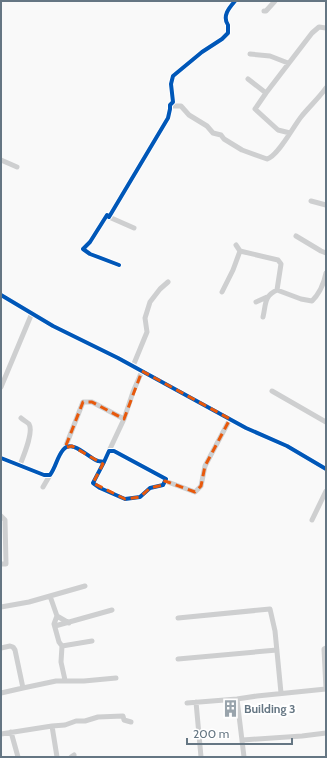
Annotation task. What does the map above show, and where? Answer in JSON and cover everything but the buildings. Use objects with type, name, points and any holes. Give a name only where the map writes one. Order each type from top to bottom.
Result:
[{"type":"street","points":[[109,217],[168,118],[170,105],[173,102],[171,84],[173,76],[228,33],[228,25],[225,16],[235,1]]},
{"type":"street","points":[[264,11],[266,11],[276,1]]},
{"type":"street","points":[[290,133],[278,130],[255,108],[288,63],[319,26],[326,28]]},
{"type":"street","points":[[250,54],[270,56],[288,63]]},
{"type":"street","points":[[248,79],[266,92]]},
{"type":"street","points":[[170,105],[181,106],[189,115],[207,126],[213,133],[221,135],[224,139],[240,149],[270,158],[279,149],[301,117],[326,88]]},
{"type":"street","points":[[1,160],[17,167]]},
{"type":"street","points":[[312,201],[326,205]]},
{"type":"street","points":[[119,265],[90,254],[83,249],[90,242],[107,215],[134,228]]},
{"type":"street","points":[[296,236],[326,253]]},
{"type":"street","points":[[236,245],[240,251],[278,260],[281,264],[281,269],[277,290]]},
{"type":"street","points":[[222,292],[233,270],[240,251]]},
{"type":"street","points":[[256,302],[277,290],[301,299],[312,301],[316,297],[326,273]]},
{"type":"street","points":[[133,366],[147,332],[145,318],[150,302],[160,289],[168,282]]},
{"type":"street","points":[[1,295],[53,326],[133,366],[230,419],[287,446],[326,469]]},
{"type":"street","points":[[263,317],[267,297]]},
{"type":"street","points":[[1,388],[32,313]]},
{"type":"street","points":[[142,371],[124,419],[93,483],[100,488],[126,499],[140,497],[150,488],[163,486],[165,481]]},
{"type":"street","points":[[272,391],[326,422]]},
{"type":"street","points":[[43,487],[58,461],[62,450],[65,448],[83,402],[92,402],[124,419]]},
{"type":"street","points":[[20,465],[30,430],[29,425],[21,418]]},
{"type":"street","points":[[109,451],[114,451],[166,479],[165,481],[195,492],[201,486],[206,466],[230,419]]},
{"type":"street","points":[[65,448],[66,446],[72,446],[98,461],[104,462]]},
{"type":"street","points":[[1,458],[44,475],[50,475]]},
{"type":"street","points":[[312,520],[326,492]]},
{"type":"street","points":[[1,516],[5,520],[6,564],[1,564]]},
{"type":"street","points":[[1,607],[17,605],[85,586]]},
{"type":"street","points":[[50,596],[57,616],[54,624],[59,642],[62,646],[61,662],[65,680]]},
{"type":"street","points":[[178,618],[268,609],[271,611],[275,631],[281,693]]},
{"type":"street","points":[[55,626],[112,610]]},
{"type":"street","points":[[57,616],[69,623]]},
{"type":"street","points":[[62,646],[92,641]]},
{"type":"street","points":[[1,648],[10,646],[15,650],[23,688]]},
{"type":"street","points":[[187,703],[326,689],[324,649],[326,648]]},
{"type":"street","points":[[178,660],[277,650]]},
{"type":"street","points":[[1,693],[43,683],[65,680],[84,681],[116,678]]},
{"type":"street","points":[[237,699],[244,757]]},
{"type":"street","points":[[196,702],[201,757]]},
{"type":"street","points":[[1,734],[65,725],[76,721],[85,721],[98,717],[118,715],[123,716],[124,720],[131,722]]},
{"type":"street","points":[[52,726],[57,757]]},
{"type":"street","points":[[11,732],[18,757]]},
{"type":"street","points":[[243,740],[326,733]]},
{"type":"highlighted area","points":[[142,371],[230,419],[205,466],[201,486],[195,492],[165,481],[163,485],[150,488],[140,497],[125,499],[93,483],[103,464],[72,446],[65,448],[83,402],[92,402],[124,419]]},
{"type":"cycle path","points":[[119,265],[90,254],[83,249],[90,242],[107,215],[109,217],[168,118],[170,105],[173,102],[171,84],[173,76],[228,33],[226,15],[235,1]]},
{"type":"cycle path","points":[[1,295],[53,326],[118,358],[246,428],[287,446],[326,469]]},
{"type":"cycle path","points":[[1,458],[44,475],[50,475],[61,453],[66,447],[75,447],[94,459],[103,462],[109,451],[114,451],[166,479],[163,485],[150,488],[140,497],[125,499],[100,488],[93,483],[104,462]]},
{"type":"place","name":"Building 3","points":[[231,708]]}]
